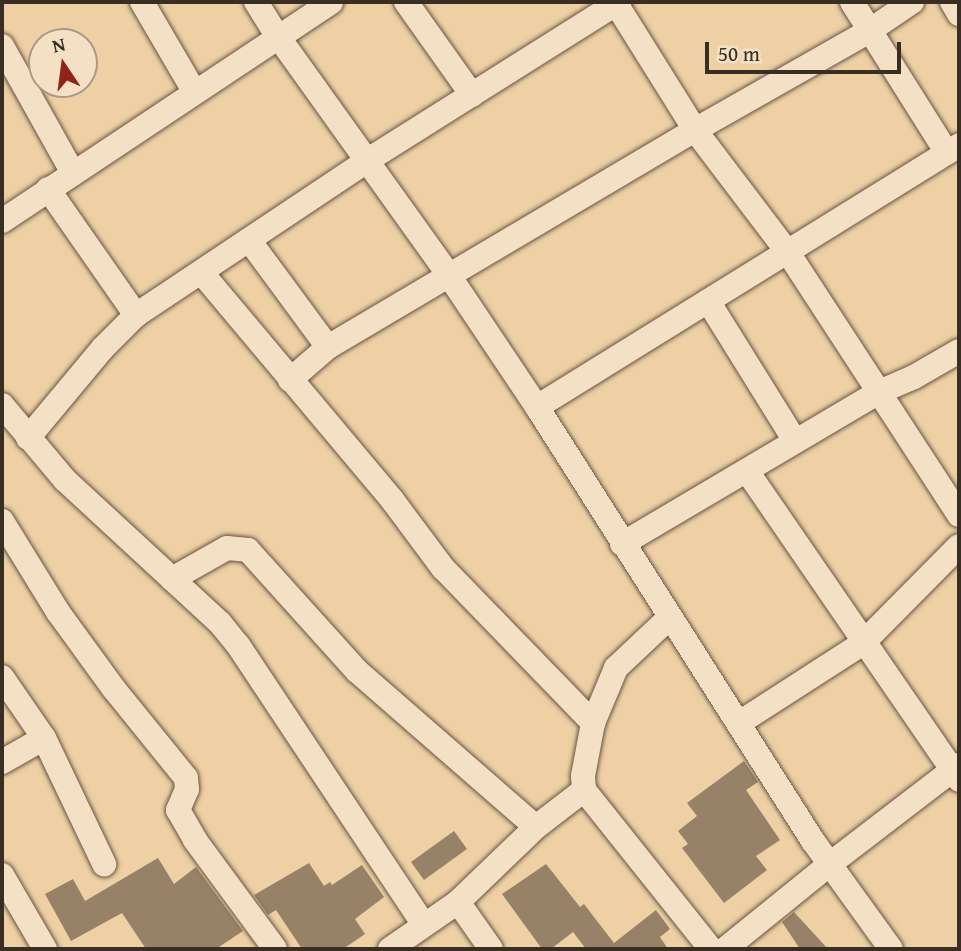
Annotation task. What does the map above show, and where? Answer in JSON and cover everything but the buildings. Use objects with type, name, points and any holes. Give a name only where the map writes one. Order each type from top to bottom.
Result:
[{"type":"street","points":[[142,2],[194,91]]},
{"type":"street","points":[[256,2],[450,277],[537,407],[668,618],[830,864],[891,949]]},
{"type":"street","points":[[2,220],[277,35],[331,2]]},
{"type":"street","points":[[406,2],[472,95]]},
{"type":"street","points":[[28,438],[103,348],[136,315],[368,160],[616,2],[695,130],[786,251],[959,515]]},
{"type":"street","points":[[537,407],[953,149],[869,31],[852,2]]},
{"type":"street","points":[[290,380],[328,347],[695,130],[869,31],[912,2]]},
{"type":"street","points":[[952,2],[959,14]]},
{"type":"street","points":[[2,46],[73,173]]},
{"type":"street","points":[[48,189],[136,315]]},
{"type":"street","points":[[249,240],[328,347]]},
{"type":"street","points":[[201,272],[393,501],[443,568],[593,723]]},
{"type":"street","points":[[708,301],[795,441]]},
{"type":"street","points":[[622,544],[877,393],[914,377],[959,351]]},
{"type":"street","points":[[2,405],[65,480],[220,623],[262,677],[424,925]]},
{"type":"street","points":[[725,949],[830,864],[957,772],[863,643],[747,471]]},
{"type":"street","points":[[2,521],[58,612],[114,689],[186,778],[187,789],[178,810],[194,841],[275,949]]},
{"type":"street","points":[[739,723],[863,643],[959,546]]},
{"type":"street","points":[[172,579],[227,548],[248,550],[357,671],[536,827]]},
{"type":"street","points":[[668,618],[616,667],[593,723],[583,776],[584,790],[711,949]]},
{"type":"street","points":[[2,677],[44,738],[104,864]]},
{"type":"street","points":[[2,762],[44,738]]},
{"type":"street","points":[[390,949],[458,902],[536,827],[584,790]]},
{"type":"street","points":[[2,875],[10,906],[46,949]]},
{"type":"street","points":[[458,902],[491,949]]}]
